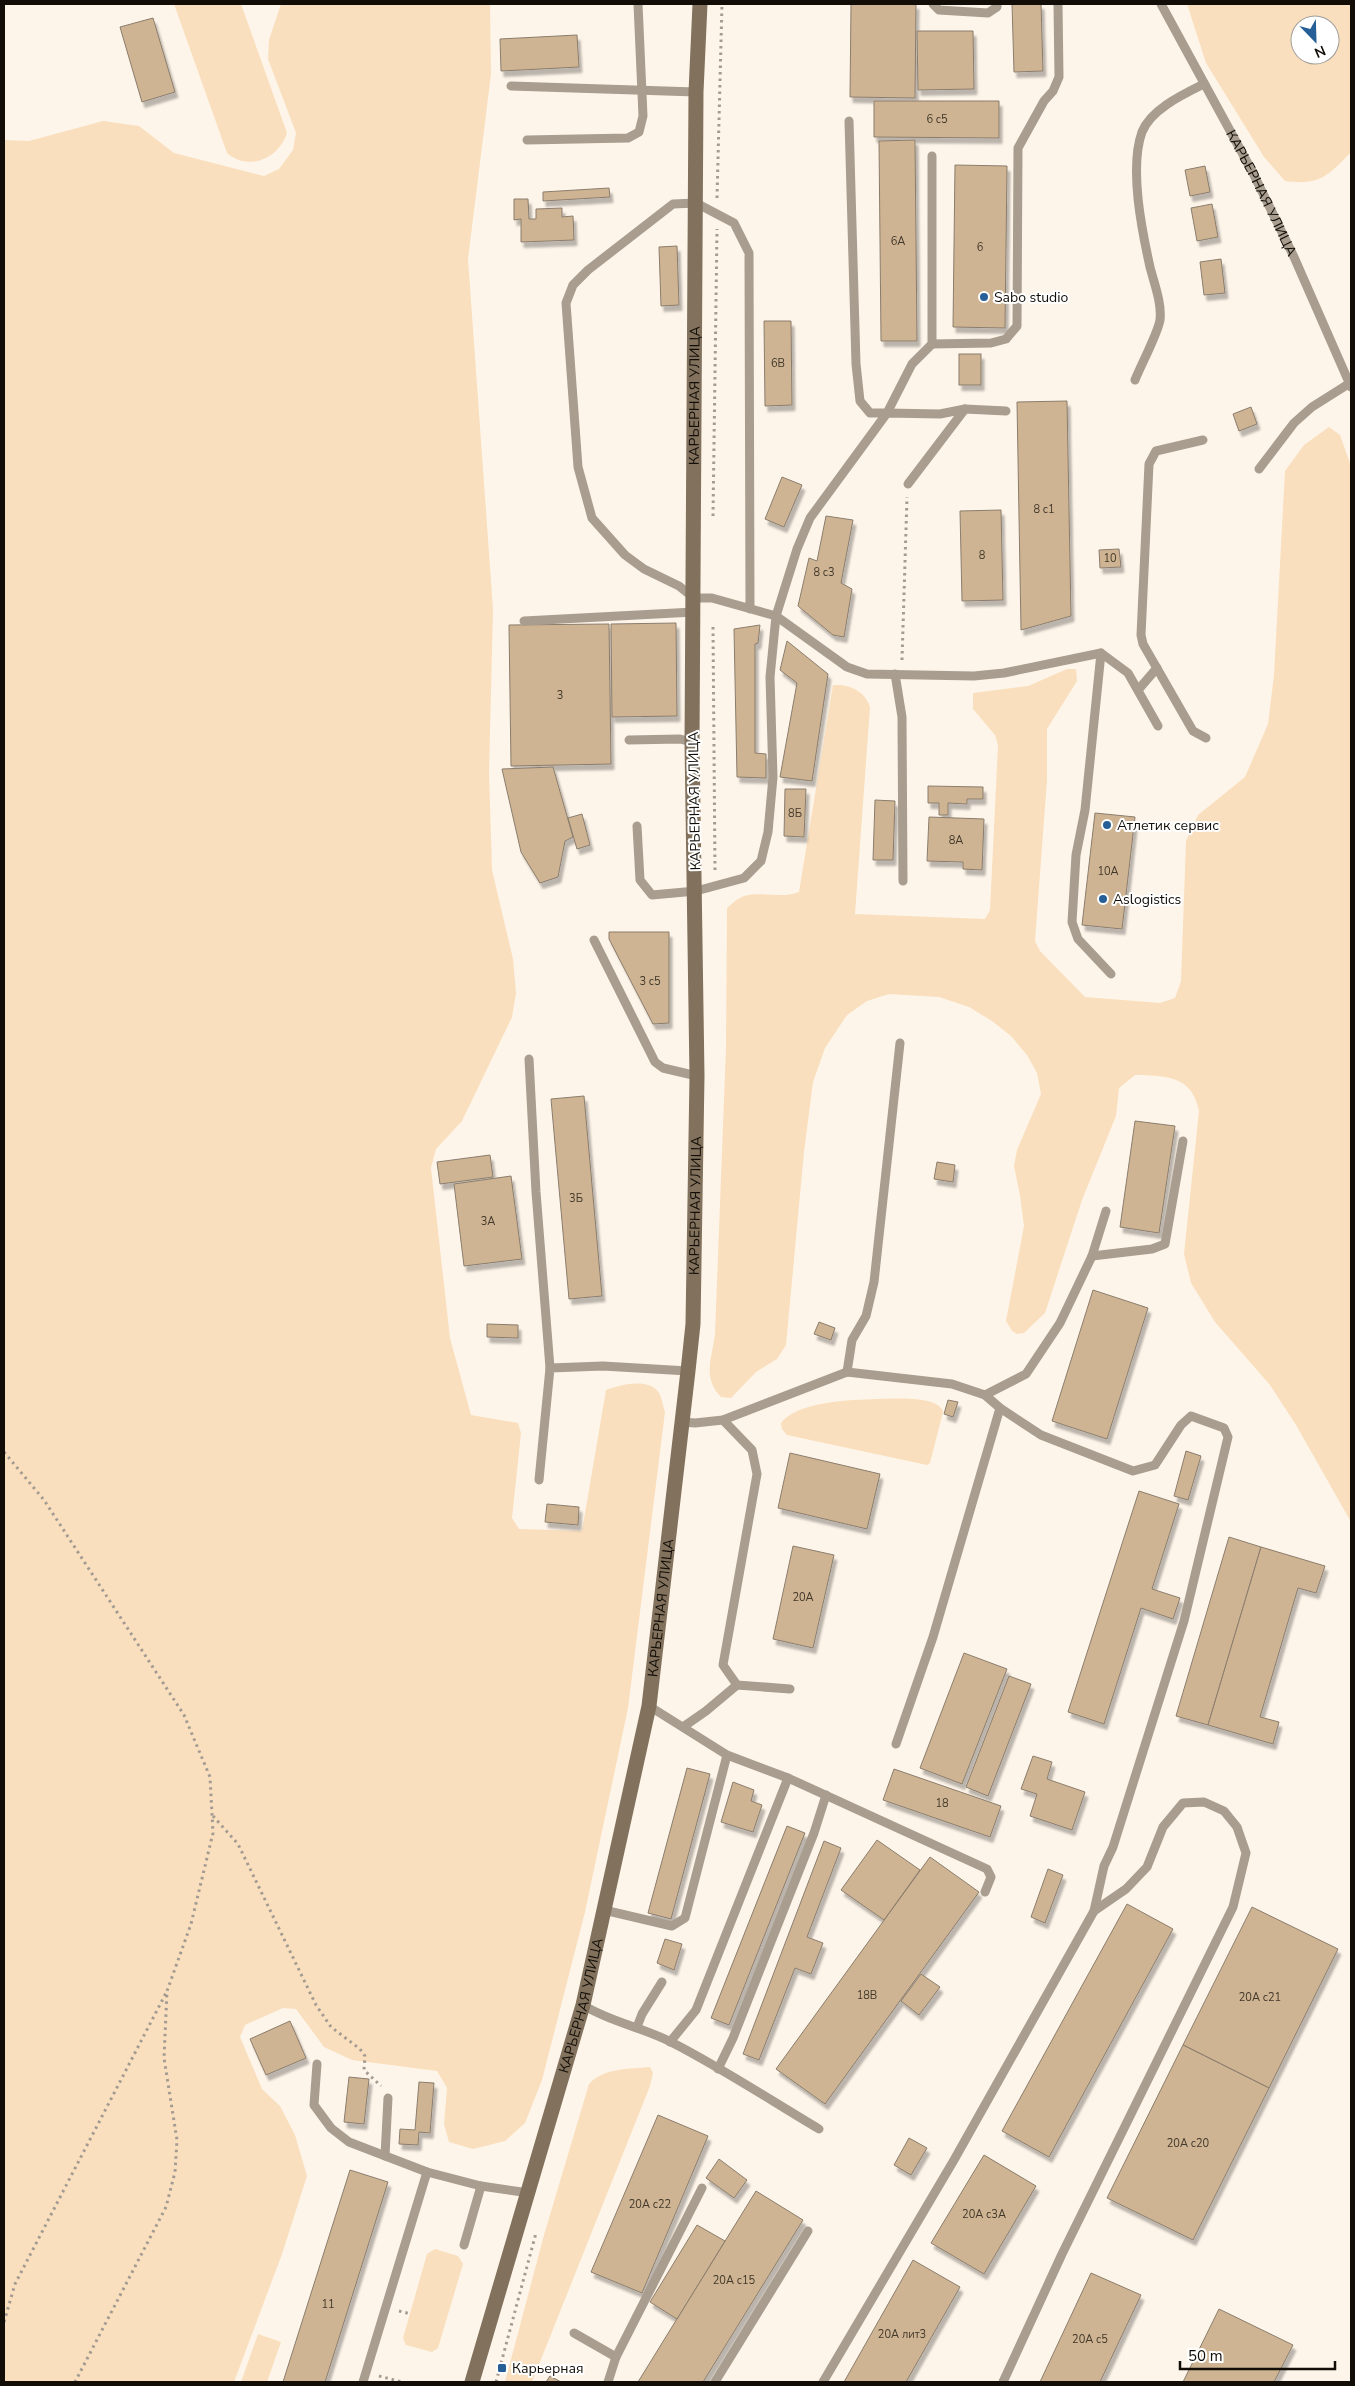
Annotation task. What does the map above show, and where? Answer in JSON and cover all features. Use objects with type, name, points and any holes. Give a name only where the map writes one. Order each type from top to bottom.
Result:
[{"type":"street","name":"КАРЬЕРНАЯ УЛИЦА","points":[[472,2382],[583,2005],[649,1706],[688,1371],[692,1324],[697,1076],[696,891],[692,742],[696,92],[700,4]]},
{"type":"lane","points":[[526,140],[628,138],[640,132],[643,116],[638,4]]},
{"type":"lane","points":[[933,4],[939,10],[988,14],[996,7],[996,4]]},
{"type":"lane","points":[[637,826],[640,880],[652,895],[696,891],[744,878],[761,861],[768,832],[773,777],[770,677],[776,616],[797,549],[810,518],[888,413],[912,364],[932,344],[991,343],[1006,339],[1017,326],[1018,148],[1044,101],[1053,91],[1059,77],[1058,4]]},
{"type":"lane","name":"КАРЬЕРНАЯ УЛИЦА","points":[[1161,4],[1252,171],[1294,257],[1350,385]]},
{"type":"lane","points":[[1136,380],[1160,320],[1158,301],[1139,216],[1138,158],[1142,131],[1156,113],[1186,93],[1204,84]]},
{"type":"lane","points":[[511,86],[696,92]]},
{"type":"lane","points":[[849,121],[856,364],[860,401],[870,413],[940,414],[965,409],[1006,410]]},
{"type":"lane","points":[[932,156],[932,344]]},
{"type":"lane","points":[[694,605],[679,586],[644,569],[625,555],[592,518],[578,467],[566,303],[573,285],[588,270],[673,204],[696,202],[734,223],[749,253],[750,609]]},
{"type":"lane","points":[[1259,469],[1294,422],[1312,407],[1350,385]]},
{"type":"lane","points":[[908,484],[965,409]]},
{"type":"lane","points":[[1204,440],[1156,450],[1149,464],[1141,634],[1143,644],[1193,731],[1206,738]]},
{"type":"lane","points":[[524,621],[694,605],[712,598],[776,616],[847,667],[867,674],[981,675],[1101,653],[1128,673],[1158,726]]},
{"type":"lane","points":[[1101,653],[1085,810],[1076,855],[1072,922],[1078,939],[1111,974]]},
{"type":"lane","points":[[1138,690],[1157,668]]},
{"type":"lane","points":[[898,675],[902,717],[903,881]]},
{"type":"lane","points":[[629,740],[680,739],[692,742]]},
{"type":"lane","points":[[594,940],[655,1062],[662,1068],[697,1076]]},
{"type":"lane","points":[[847,1372],[852,1340],[866,1316],[874,1282],[900,1042]]},
{"type":"lane","points":[[529,1059],[536,1192],[550,1368],[539,1480]]},
{"type":"lane","points":[[1092,1256],[1152,1249],[1165,1244],[1183,1141]]},
{"type":"lane","points":[[985,1395],[1026,1374],[1060,1323],[1092,1256],[1106,1211]]},
{"type":"lane","points":[[550,1368],[603,1366],[688,1371]]},
{"type":"lane","points":[[682,1422],[695,1423],[723,1420],[847,1372],[952,1384],[985,1395],[1000,1408],[1040,1435],[1133,1471],[1155,1465],[1181,1425],[1191,1416],[1224,1428],[1228,1437],[1184,1621],[1113,1847],[1104,1866],[1094,1911],[954,2160],[823,2382]]},
{"type":"lane","points":[[896,1744],[933,1637],[1000,1408]]},
{"type":"lane","points":[[723,1420],[752,1450],[757,1474],[723,1665],[737,1684]]},
{"type":"lane","points":[[683,1727],[706,1711],[737,1684],[790,1689]]},
{"type":"lane","points":[[649,1706],[727,1755],[788,1778],[987,1869],[991,1877],[985,1892]]},
{"type":"lane","points":[[604,1910],[672,1926],[685,1918],[727,1755]]},
{"type":"lane","points":[[670,2042],[696,2010],[788,1778]]},
{"type":"lane","points":[[718,2068],[733,2038],[814,1833],[826,1795]]},
{"type":"lane","points":[[1003,2382],[1062,2254],[1233,1907],[1246,1853],[1237,1827],[1224,1810],[1204,1802],[1183,1803],[1163,1826],[1146,1867],[1126,1889],[1094,1911]]},
{"type":"lane","points":[[637,2027],[642,2014],[662,1982]]},
{"type":"lane","points":[[583,2005],[597,2014],[637,2027],[670,2042],[718,2068],[819,2130]]},
{"type":"lane","points":[[317,2064],[314,2105],[331,2128],[348,2142],[427,2172],[481,2186],[529,2193]]},
{"type":"lane","points":[[385,2156],[388,2098]]},
{"type":"lane","points":[[363,2382],[427,2172]]},
{"type":"lane","points":[[464,2245],[481,2186]]},
{"type":"lane","points":[[608,2382],[616,2357],[702,2188]]},
{"type":"lane","points":[[715,2382],[808,2232]]},
{"type":"lane","points":[[574,2333],[616,2357]]},
{"type":"path","points":[[713,519],[722,4]]},
{"type":"path","points":[[898,675],[908,484]]},
{"type":"path","points":[[4,1452],[44,1500],[184,1715],[210,1777],[213,1833],[191,1924],[167,1991],[15,2284],[4,2322]]},
{"type":"path","points":[[212,1815],[238,1844],[316,2005],[330,2027],[360,2049],[365,2056],[364,2070],[381,2085],[388,2098]]},
{"type":"path","points":[[75,2382],[166,2207],[175,2172],[177,2140],[164,2058],[167,1991]]},
{"type":"path","points":[[366,2372],[402,2382]]},
{"type":"shaded area","points":[[174,4],[241,4],[287,133],[277,149],[262,160],[254,162],[245,161],[236,159],[227,153]]},
{"type":"shaded area","points":[[281,4],[490,4],[491,74],[468,259],[493,609],[489,772],[492,870],[513,959],[516,993],[512,1017],[462,1121],[436,1149],[431,1168],[450,1338],[471,1415],[518,1423],[521,1433],[512,1518],[519,1529],[582,1531],[606,1390],[634,1384],[648,1385],[659,1393],[665,1412],[628,1708],[585,1912],[542,2080],[525,2123],[505,2141],[473,2149],[449,2142],[444,2124],[447,2088],[437,2071],[352,2060],[324,2047],[296,2009],[283,2008],[245,2025],[240,2037],[262,2089],[280,2106],[295,2135],[307,2176],[282,2254],[234,2382],[4,2382],[4,140],[29,141],[103,121],[139,126],[174,153],[264,176],[279,169],[293,150],[296,133],[268,59],[269,40]]},
{"type":"shaded area","points":[[1187,4],[1351,4],[1351,152],[1330,173],[1307,182],[1285,181],[1264,157],[1206,63]]},
{"type":"shaded area","points":[[1329,427],[1340,435],[1351,466],[1351,1522],[1296,1425],[1270,1385],[1215,1322],[1191,1283],[1184,1254],[1199,1111],[1196,1099],[1184,1084],[1167,1077],[1135,1075],[1119,1088],[1116,1116],[1082,1200],[1045,1313],[1024,1333],[1017,1334],[1012,1331],[1006,1321],[1024,1226],[1014,1166],[1017,1150],[1041,1094],[1037,1073],[1027,1055],[1011,1036],[992,1021],[969,1007],[939,997],[889,994],[867,1001],[847,1015],[825,1048],[813,1082],[804,1152],[786,1345],[777,1359],[756,1372],[731,1398],[721,1397],[715,1390],[712,1382],[710,1367],[715,1334],[726,1047],[727,908],[744,896],[758,894],[785,895],[799,892],[833,685],[851,687],[861,693],[868,701],[870,707],[855,914],[985,919],[990,910],[998,745],[995,735],[973,709],[973,693],[1028,686],[1067,669],[1076,669],[1077,681],[1047,729],[1047,780],[1035,941],[1040,951],[1085,997],[1160,1003],[1175,998],[1181,981],[1186,841],[1198,815],[1245,777],[1268,724],[1274,675],[1285,471],[1304,445]]},
{"type":"shaded area","points":[[877,1399],[924,1400],[940,1407],[943,1412],[930,1463],[927,1465],[787,1435],[782,1429],[781,1423],[789,1416],[812,1406],[840,1401]]},
{"type":"shaded area","points":[[650,2067],[653,2073],[650,2086],[532,2382],[505,2382],[544,2235],[589,2084],[609,2072]]},
{"type":"shaded area","points":[[435,2249],[458,2256],[463,2264],[438,2348],[432,2352],[406,2345],[403,2338],[427,2254]]},
{"type":"shaded area","points":[[258,2334],[281,2342],[267,2382],[241,2382]]},
{"type":"building","points":[[851,4],[916,4],[915,98],[850,97]]},
{"type":"building","points":[[1012,4],[1041,4],[1043,71],[1014,72]]},
{"type":"building","points":[[153,18],[175,92],[142,102],[120,27]]},
{"type":"building","points":[[917,31],[973,31],[974,89],[918,90]]},
{"type":"building","points":[[577,35],[579,67],[501,71],[500,39]]},
{"type":"building","points":[[874,101],[999,101],[999,138],[874,137]]},
{"type":"building","points":[[915,140],[917,341],[881,341],[879,141]]},
{"type":"building","points":[[955,165],[1007,166],[1005,328],[953,327]]},
{"type":"building","points":[[1205,166],[1210,192],[1190,196],[1185,170]]},
{"type":"building","points":[[609,188],[610,197],[543,201],[543,192]]},
{"type":"building","points":[[514,199],[528,199],[529,219],[536,219],[536,209],[562,208],[562,217],[573,216],[574,240],[521,242],[521,219],[514,220]]},
{"type":"building","points":[[1212,204],[1218,237],[1197,241],[1191,208]]},
{"type":"building","points":[[677,246],[679,305],[661,306],[659,247]]},
{"type":"building","points":[[1221,259],[1225,293],[1204,295],[1200,262]]},
{"type":"building","points":[[764,321],[791,321],[792,405],[765,406]]},
{"type":"building","points":[[959,354],[981,354],[981,385],[959,385]]},
{"type":"building","points":[[1067,401],[1071,616],[1021,630],[1017,402]]},
{"type":"building","points":[[1251,407],[1257,424],[1239,431],[1233,414]]},
{"type":"building","points":[[782,477],[802,485],[784,527],[765,519]]},
{"type":"building","points":[[1001,510],[1003,600],[962,601],[960,511]]},
{"type":"building","points":[[826,516],[853,520],[841,583],[852,589],[844,637],[833,635],[798,606],[809,558],[817,561]]},
{"type":"building","points":[[1119,549],[1121,567],[1100,568],[1099,550]]},
{"type":"building","points":[[676,623],[677,716],[612,717],[611,624]]},
{"type":"building","points":[[609,624],[611,764],[511,766],[509,625]]},
{"type":"building","points":[[760,625],[758,643],[755,644],[755,753],[766,754],[766,778],[737,777],[734,629]]},
{"type":"building","points":[[787,641],[828,674],[812,781],[780,777],[797,683],[780,670]]},
{"type":"building","points":[[553,767],[573,837],[565,841],[558,877],[540,883],[521,852],[502,769]]},
{"type":"building","points":[[928,786],[983,787],[983,799],[967,799],[967,804],[948,803],[948,815],[939,815],[939,803],[928,803]]},
{"type":"building","points":[[785,789],[806,789],[804,837],[784,836]]},
{"type":"building","points":[[875,800],[895,801],[893,860],[873,860]]},
{"type":"building","points":[[1095,813],[1135,817],[1122,929],[1082,925]]},
{"type":"building","points":[[582,814],[590,845],[577,849],[568,818]]},
{"type":"building","points":[[929,817],[984,819],[982,870],[963,869],[963,862],[927,861]]},
{"type":"building","points":[[609,932],[669,932],[669,1023],[653,1024],[609,939]]},
{"type":"building","points":[[584,1096],[602,1296],[569,1299],[551,1099]]},
{"type":"building","points":[[1135,1121],[1175,1126],[1159,1233],[1120,1227]]},
{"type":"building","points":[[490,1155],[493,1177],[440,1184],[437,1162]]},
{"type":"building","points":[[937,1162],[955,1165],[953,1182],[934,1179]]},
{"type":"building","points":[[511,1176],[522,1259],[464,1266],[454,1184]]},
{"type":"building","points":[[1093,1290],[1148,1308],[1107,1439],[1052,1421]]},
{"type":"building","points":[[819,1322],[835,1328],[831,1340],[814,1334]]},
{"type":"building","points":[[487,1324],[518,1325],[518,1338],[487,1337]]},
{"type":"building","points":[[948,1400],[958,1402],[953,1417],[944,1414]]},
{"type":"building","points":[[1186,1451],[1201,1456],[1188,1500],[1174,1496]]},
{"type":"building","points":[[790,1453],[880,1474],[867,1529],[778,1508]]},
{"type":"building","points":[[1139,1491],[1179,1504],[1152,1589],[1180,1598],[1173,1619],[1141,1608],[1104,1724],[1068,1712]]},
{"type":"building","points":[[547,1504],[579,1507],[578,1525],[545,1522]]},
{"type":"building","points":[[1229,1537],[1261,1547],[1208,1725],[1176,1716]]},
{"type":"building","points":[[793,1546],[834,1555],[813,1648],[773,1639]]},
{"type":"building","points":[[1261,1547],[1325,1566],[1316,1593],[1298,1588],[1260,1717],[1279,1722],[1273,1744],[1208,1725]]},
{"type":"building","points":[[964,1653],[1007,1669],[962,1784],[920,1768]]},
{"type":"building","points":[[1009,1676],[1031,1684],[988,1796],[966,1787]]},
{"type":"building","points":[[1033,1756],[1052,1762],[1047,1779],[1085,1792],[1072,1830],[1030,1816],[1037,1794],[1021,1789]]},
{"type":"building","points":[[687,1768],[710,1774],[671,1919],[648,1913]]},
{"type":"building","points":[[894,1769],[1001,1806],[990,1837],[883,1800]]},
{"type":"building","points":[[733,1782],[754,1790],[751,1801],[762,1805],[753,1832],[721,1822]]},
{"type":"building","points":[[787,1826],[805,1833],[729,2025],[711,2018]]},
{"type":"building","points":[[877,1840],[920,1870],[884,1920],[841,1890]]},
{"type":"building","points":[[824,1841],[841,1848],[807,1937],[823,1943],[811,1974],[795,1968],[759,2060],[743,2054]]},
{"type":"building","points":[[930,1857],[979,1892],[825,2104],[776,2069]]},
{"type":"building","points":[[1048,1869],[1063,1875],[1045,1923],[1031,1917]]},
{"type":"building","points":[[1127,1904],[1173,1929],[1049,2157],[1002,2131]]},
{"type":"building","points":[[1252,1907],[1338,1949],[1269,2088],[1183,2045]]},
{"type":"building","points":[[665,1939],[682,1944],[674,1970],[657,1963]]},
{"type":"building","points":[[921,1974],[940,1987],[919,2015],[901,2001]]},
{"type":"building","points":[[290,2021],[306,2058],[266,2075],[250,2039]]},
{"type":"building","points":[[1183,2045],[1269,2088],[1193,2240],[1107,2198]]},
{"type":"building","points":[[349,2077],[369,2079],[364,2124],[344,2122]]},
{"type":"building","points":[[419,2082],[434,2083],[430,2133],[419,2132],[418,2145],[399,2144],[400,2129],[415,2130]]},
{"type":"building","points":[[658,2115],[708,2136],[642,2293],[591,2272]]},
{"type":"building","points":[[909,2138],[927,2148],[911,2175],[894,2165]]},
{"type":"building","points":[[984,2155],[1036,2186],[984,2274],[931,2243]]},
{"type":"building","points":[[719,2159],[747,2180],[734,2198],[706,2178]]},
{"type":"building","points":[[350,2170],[388,2182],[339,2338],[325,2382],[283,2382]]},
{"type":"building","points":[[756,2191],[803,2220],[703,2382],[638,2382]]},
{"type":"building","points":[[697,2225],[725,2241],[677,2319],[650,2302]]},
{"type":"building","points":[[913,2260],[960,2287],[906,2382],[844,2382]]},
{"type":"building","points":[[1091,2273],[1141,2295],[1100,2382],[1040,2382]]},
{"type":"building","points":[[1219,2309],[1293,2345],[1274,2382],[1183,2382]]},
{"type":"building","points":[[550,2376],[561,2382],[546,2382]]},
{"type":"place","name":"Sabo studio","points":[[984,297]]},
{"type":"place","name":"Атлетик сервис","points":[[1107,825]]},
{"type":"place","name":"Aslogistics","points":[[1103,899]]},
{"type":"place","name":"Карьерная","points":[[502,2368]]}]
